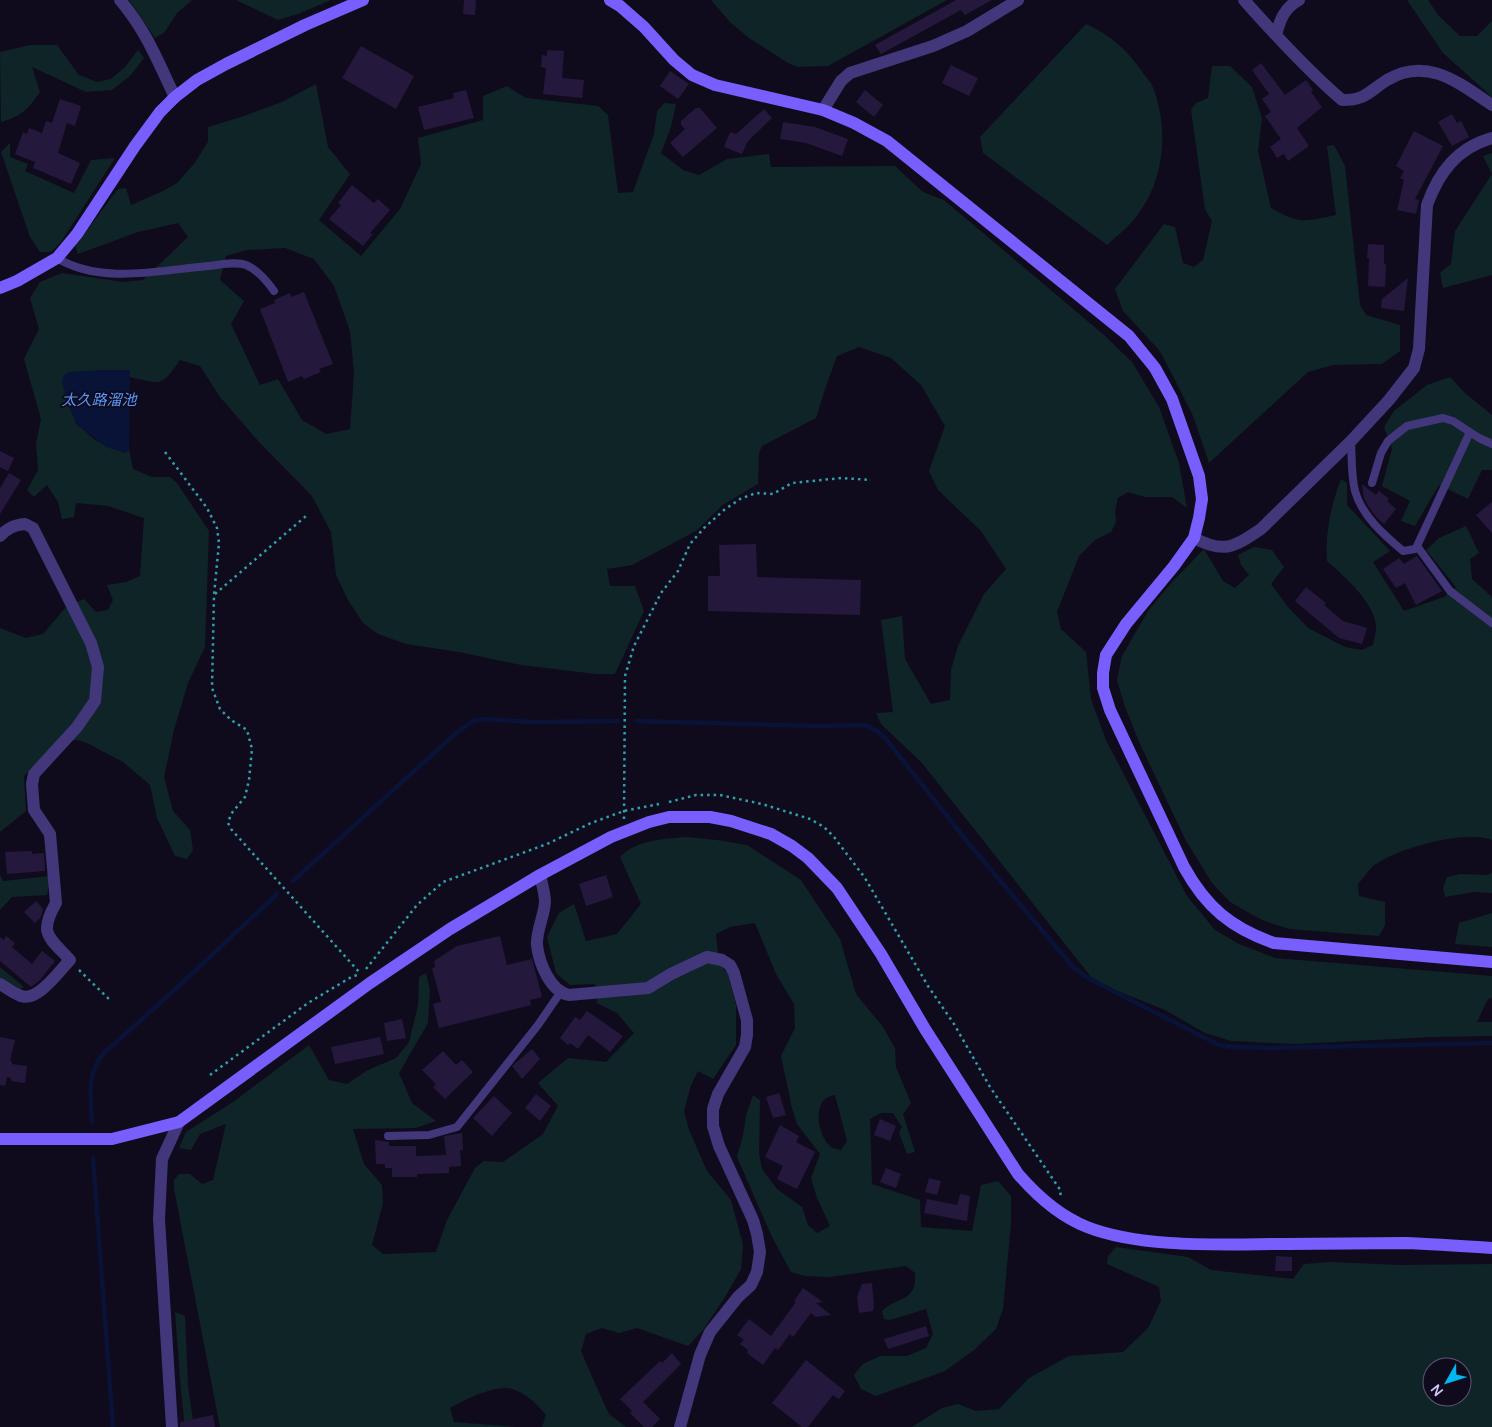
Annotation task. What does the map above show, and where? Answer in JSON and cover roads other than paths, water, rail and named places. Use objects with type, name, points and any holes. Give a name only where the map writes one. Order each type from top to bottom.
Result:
[{"type":"street","points":[[120,0],[150,41],[175,97]]},
{"type":"street","points":[[0,288],[17,281],[57,258],[77,234],[135,146],[160,112],[175,97],[197,80],[226,64],[305,25],[363,0]]},
{"type":"street","points":[[610,0],[620,6],[644,27],[674,60],[692,75],[715,85],[823,110],[854,122],[887,141],[1129,336],[1154,368],[1172,399],[1199,476],[1202,499],[1199,518],[1194,538],[1115,639],[1106,655],[1102,673],[1103,688],[1110,710],[1180,859],[1194,886],[1205,900],[1224,918],[1256,937],[1274,943],[1492,962]]},
{"type":"street","points":[[823,110],[841,81],[850,73],[933,46],[966,31],[1018,0]]},
{"type":"street","points":[[1244,0],[1276,35],[1342,100],[1363,98],[1387,80],[1405,72],[1418,70],[1436,72],[1457,81],[1492,105]]},
{"type":"street","points":[[1276,35],[1283,13],[1299,0]]},
{"type":"street","points":[[1194,538],[1216,547],[1229,547],[1248,538],[1268,523],[1351,441],[1389,400],[1414,368],[1420,341],[1427,205],[1433,188],[1442,172],[1452,161],[1470,147],[1492,138]]},
{"type":"street","points":[[0,536],[6,529],[15,525],[25,524],[33,528],[91,643],[98,667],[95,701],[77,727],[34,774],[32,784],[34,810],[50,834],[56,903],[51,911],[46,930],[50,940],[70,960],[41,991],[32,996],[22,996],[0,984]]},
{"type":"street","points":[[0,1140],[112,1139],[179,1122],[386,972],[450,929],[540,875],[625,831],[649,822],[669,817],[710,817],[731,821],[771,834],[808,858],[837,888],[881,954],[925,1029],[1018,1174],[1048,1205],[1066,1217],[1085,1226],[1125,1238],[1186,1243],[1406,1243],[1492,1248]]},
{"type":"street","points":[[540,875],[545,902],[538,945],[545,973],[552,986],[560,993],[568,995],[648,988],[671,974],[707,957],[722,960],[730,965],[747,1020],[745,1047],[718,1094],[713,1109],[713,1126],[719,1146],[753,1220],[760,1252],[757,1272],[751,1285],[738,1297],[710,1332],[700,1355],[680,1427]]},
{"type":"street","points":[[172,1427],[158,1218],[162,1159],[179,1122]]},
{"type":"lane","points":[[57,258],[80,268],[111,273],[148,273],[209,266],[245,265],[260,274],[274,291]]},
{"type":"lane","points":[[1372,483],[1380,453],[1388,440],[1407,426],[1443,418],[1453,421],[1492,444]]},
{"type":"lane","points":[[1351,441],[1355,491],[1362,508],[1387,538],[1403,551],[1415,549],[1417,546],[1470,432]]},
{"type":"lane","points":[[1417,546],[1450,591],[1492,623]]},
{"type":"lane","points":[[388,1136],[429,1135],[457,1127],[538,1025],[560,993]]},
{"type":"water","name":"太久路溜池","points":[[130,370],[129,449],[125,453],[106,447],[76,424],[65,395],[62,381],[64,375],[69,372]]},
{"type":"waterway","points":[[293,881],[456,733],[473,721],[484,719],[533,722],[618,721]]},
{"type":"waterway","points":[[637,721],[820,726],[865,725],[877,731],[885,738],[970,845],[1073,967],[1088,978],[1219,1045],[1273,1048],[1492,1043]]},
{"type":"waterway","points":[[92,1122],[92,1078],[94,1070],[103,1054],[277,894]]},
{"type":"waterway","points":[[93,1158],[113,1427]]}]
